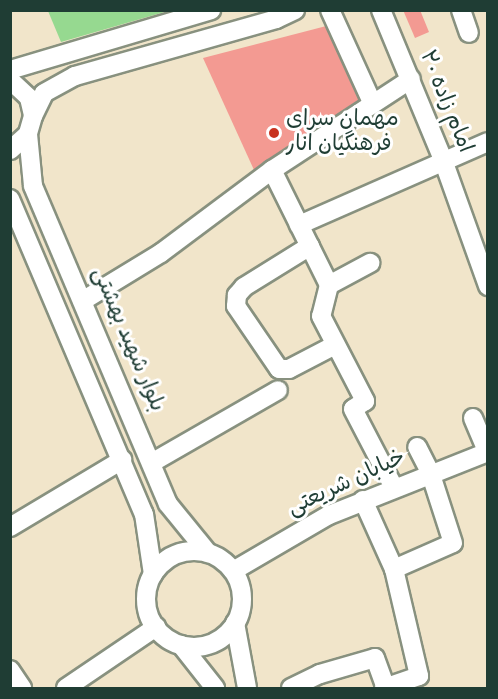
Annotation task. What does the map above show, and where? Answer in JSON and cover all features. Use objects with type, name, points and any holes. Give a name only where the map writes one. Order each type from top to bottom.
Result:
[{"type":"street","points":[[10,70],[211,10]]},
{"type":"street","points":[[10,150],[28,134],[33,116],[44,93],[75,76],[276,20],[295,10]]},
{"type":"street","points":[[330,10],[372,102]]},
{"type":"street","name":"امام زاده ۲۰","points":[[381,10],[443,160],[486,284]]},
{"type":"street","points":[[461,10],[469,33]]},
{"type":"street","points":[[84,300],[161,253],[272,170],[372,102],[411,79]]},
{"type":"street","points":[[10,80],[29,98],[33,116]]},
{"type":"street","name":"بلوار شهید بهشتی","points":[[28,134],[33,186],[153,462],[168,504],[208,553]]},
{"type":"street","points":[[299,225],[488,141]]},
{"type":"street","points":[[272,170],[329,285],[321,316],[364,401],[353,409],[393,486]]},
{"type":"street","points":[[10,199],[144,514],[153,574],[147,598],[156,627],[181,645],[215,688]]},
{"type":"street","points":[[310,246],[244,286],[237,295],[237,306],[279,369],[289,369],[335,345]]},
{"type":"street","points":[[329,285],[370,263]]},
{"type":"street","points":[[153,462],[278,390]]},
{"type":"street","points":[[473,418],[487,452]]},
{"type":"street","points":[[394,569],[453,543],[430,472],[417,447]]},
{"type":"street","name":"خیابان شریعتی","points":[[232,571],[393,486],[487,452]]},
{"type":"street","points":[[10,527],[122,460]]},
{"type":"street","points":[[291,688],[320,675],[375,658],[385,688],[418,676],[394,569],[363,500]]},
{"type":"street","points":[[153,574],[171,557],[195,551],[208,553],[232,571],[242,600],[235,623],[223,637],[206,645],[181,645]]},
{"type":"street","points":[[235,623],[247,688]]},
{"type":"street","points":[[66,688],[156,627]]},
{"type":"street","points":[[10,670],[22,688]]},
{"type":"green space","points":[[48,11],[168,11],[61,42]]},
{"type":"building","points":[[403,10],[420,10],[429,32],[415,38]]},
{"type":"building","name":"مهمان سرای فرهنگیان انار","points":[[334,24],[369,96],[254,170],[203,58]]},
{"type":"place","name":"مهمان سرای فرهنگیان انار","points":[[274,133]]}]
